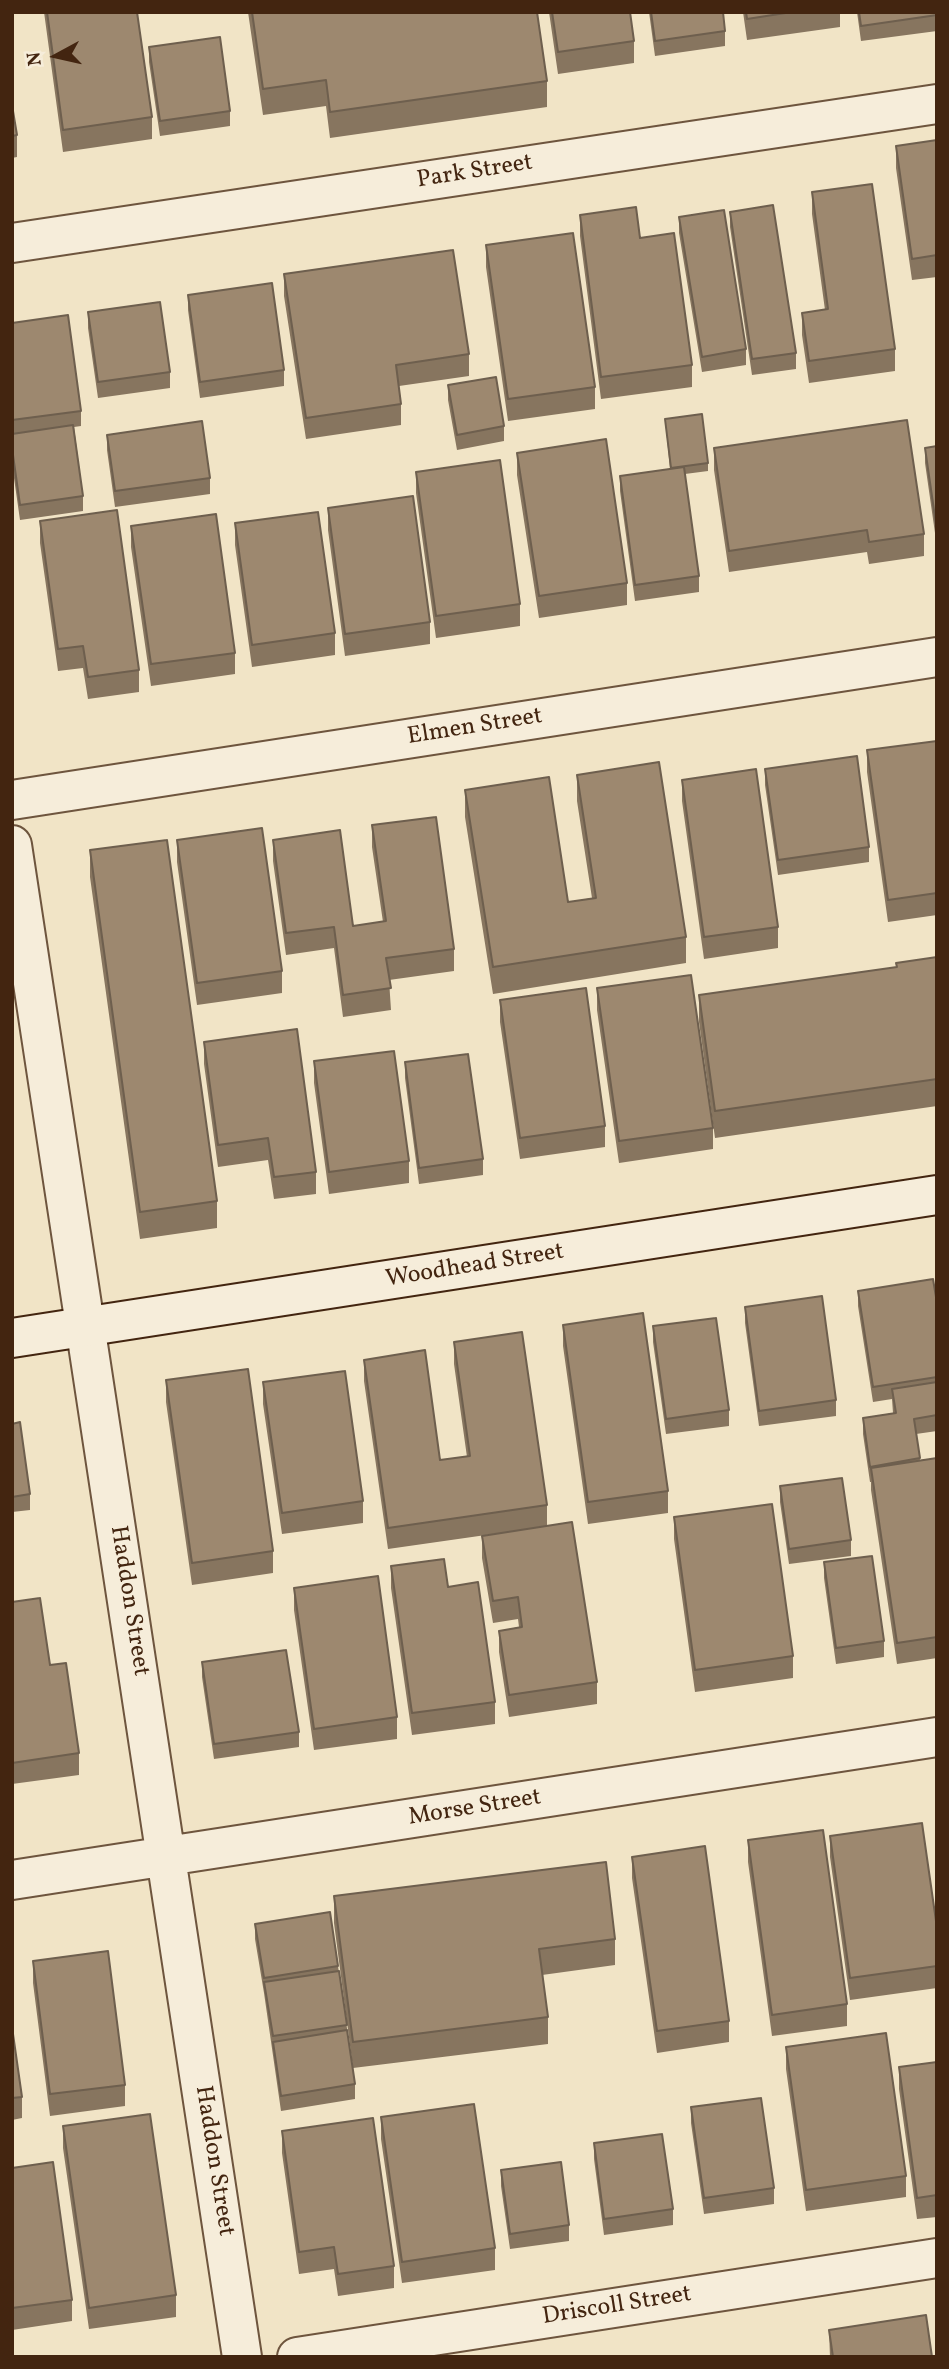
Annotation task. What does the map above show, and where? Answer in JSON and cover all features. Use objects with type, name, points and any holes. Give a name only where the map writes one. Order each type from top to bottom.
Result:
[{"type":"street","name":"Park Street","points":[[12,243],[937,104]]},
{"type":"street","name":"Elmen Street","points":[[12,800],[937,656]]},
{"type":"street","name":"Haddon Street","points":[[12,845],[242,2357]]},
{"type":"street","name":"Woodhead Street","points":[[12,1338],[937,1195]]},
{"type":"street","name":"Morse Street","points":[[12,1880],[937,1737]]},
{"type":"street","name":"Driscoll Street","points":[[296,2357],[937,2258]]},
{"type":"building","points":[[47,12],[137,12],[152,117],[63,130]]},
{"type":"building","points":[[252,12],[537,12],[547,81],[330,112],[326,80],[263,89]]},
{"type":"building","points":[[552,12],[630,12],[634,41],[558,52]]},
{"type":"building","points":[[651,12],[723,12],[725,31],[655,41]]},
{"type":"building","points":[[746,12],[792,12],[747,19]]},
{"type":"building","points":[[859,12],[937,12],[937,15],[861,26]]},
{"type":"building","points":[[220,37],[230,111],[160,121],[149,47]]},
{"type":"building","points":[[12,105],[17,135],[12,136]]},
{"type":"building","points":[[937,140],[937,255],[912,259],[896,146]]},
{"type":"building","points":[[872,184],[895,349],[809,361],[802,313],[828,309],[812,192]]},
{"type":"building","points":[[773,205],[796,353],[752,359],[730,212]]},
{"type":"building","points":[[636,207],[640,238],[674,233],[692,365],[601,377],[580,215]]},
{"type":"building","points":[[724,210],[746,349],[702,357],[679,217]]},
{"type":"building","points":[[573,233],[595,387],[508,399],[486,245]]},
{"type":"building","points":[[453,250],[469,354],[396,365],[401,404],[306,418],[284,274]]},
{"type":"building","points":[[272,283],[284,370],[200,382],[188,295]]},
{"type":"building","points":[[160,302],[170,372],[98,382],[88,312]]},
{"type":"building","points":[[68,315],[81,411],[12,420],[12,323]]},
{"type":"building","points":[[496,377],[504,426],[457,435],[448,385]]},
{"type":"building","points":[[702,414],[708,463],[671,468],[665,419]]},
{"type":"building","points":[[907,420],[924,534],[869,542],[867,530],[729,551],[714,448]]},
{"type":"building","points":[[202,421],[210,478],[115,491],[107,435]]},
{"type":"building","points":[[73,425],[83,496],[20,505],[12,434]]},
{"type":"building","points":[[606,439],[627,583],[539,596],[517,453]]},
{"type":"building","points":[[937,446],[937,531],[925,448]]},
{"type":"building","points":[[500,460],[520,604],[436,616],[416,472]]},
{"type":"building","points":[[684,467],[699,576],[635,585],[620,476]]},
{"type":"building","points":[[413,496],[430,622],[345,634],[328,508]]},
{"type":"building","points":[[117,510],[139,670],[88,677],[83,646],[58,649],[40,521]]},
{"type":"building","points":[[318,512],[335,633],[252,645],[235,523]]},
{"type":"building","points":[[216,514],[235,653],[151,664],[131,526]]},
{"type":"building","points":[[937,741],[937,893],[888,900],[867,750]]},
{"type":"building","points":[[857,756],[869,847],[778,860],[765,769]]},
{"type":"building","points":[[659,762],[686,937],[493,967],[465,790],[549,777],[568,902],[596,898],[577,775]]},
{"type":"building","points":[[756,769],[778,927],[704,937],[682,780]]},
{"type":"building","points":[[436,817],[454,949],[386,958],[391,988],[343,995],[334,927],[286,933],[273,840],[340,830],[353,926],[386,921],[372,825]]},
{"type":"building","points":[[262,828],[282,971],[197,983],[177,840]]},
{"type":"building","points":[[167,840],[217,1201],[140,1212],[90,850]]},
{"type":"building","points":[[937,957],[937,1079],[715,1111],[699,995],[897,967],[896,963]]},
{"type":"building","points":[[691,975],[713,1128],[619,1141],[597,988]]},
{"type":"building","points":[[586,988],[605,1126],[520,1138],[500,1000]]},
{"type":"building","points":[[297,1029],[316,1172],[274,1177],[268,1138],[218,1145],[204,1042]]},
{"type":"building","points":[[394,1051],[409,1161],[329,1172],[314,1061]]},
{"type":"building","points":[[468,1054],[483,1159],[419,1168],[405,1062]]},
{"type":"building","points":[[933,1279],[937,1303],[937,1377],[873,1387],[858,1291]]},
{"type":"building","points":[[822,1296],[836,1400],[759,1411],[745,1307]]},
{"type":"building","points":[[643,1313],[668,1491],[588,1502],[563,1325]]},
{"type":"building","points":[[716,1318],[729,1410],[666,1419],[653,1326]]},
{"type":"building","points":[[522,1332],[547,1505],[388,1528],[364,1360],[425,1350],[440,1460],[470,1456],[454,1342]]},
{"type":"building","points":[[248,1369],[273,1551],[192,1563],[166,1380]]},
{"type":"building","points":[[345,1371],[363,1501],[282,1513],[263,1382]]},
{"type":"building","points":[[937,1382],[937,1415],[914,1419],[920,1458],[870,1467],[863,1418],[896,1413],[892,1389]]},
{"type":"building","points":[[20,1422],[30,1494],[12,1497],[12,1424]]},
{"type":"building","points":[[937,1458],[937,1637],[897,1643],[871,1468]]},
{"type":"building","points":[[842,1478],[851,1540],[789,1549],[780,1486]]},
{"type":"building","points":[[772,1504],[793,1656],[695,1670],[674,1517]]},
{"type":"building","points":[[572,1522],[597,1682],[509,1695],[499,1631],[522,1627],[518,1597],[493,1601],[482,1536]]},
{"type":"building","points":[[872,1556],[884,1641],[836,1648],[824,1562]]},
{"type":"building","points":[[444,1559],[448,1587],[478,1582],[495,1702],[412,1713],[391,1566]]},
{"type":"building","points":[[378,1576],[397,1717],[314,1729],[294,1588]]},
{"type":"building","points":[[40,1598],[50,1665],[66,1663],[79,1753],[12,1763],[12,1602]]},
{"type":"building","points":[[286,1650],[299,1732],[214,1744],[202,1662]]},
{"type":"building","points":[[922,1823],[937,1928],[937,1966],[850,1978],[830,1836]]},
{"type":"building","points":[[823,1830],[847,2004],[772,2015],[748,1840]]},
{"type":"building","points":[[705,1846],[729,2021],[657,2031],[632,1857]]},
{"type":"building","points":[[606,1862],[615,1939],[539,1949],[548,2017],[353,2042],[334,1896]]},
{"type":"building","points":[[330,1912],[338,1966],[264,1978],[255,1924]]},
{"type":"building","points":[[108,1951],[125,2085],[50,2094],[33,1961]]},
{"type":"building","points":[[339,1971],[347,2025],[273,2036],[264,1982]]},
{"type":"building","points":[[12,2027],[22,2097],[12,2098]]},
{"type":"building","points":[[347,2030],[355,2084],[281,2096],[273,2042]]},
{"type":"building","points":[[886,2033],[906,2176],[806,2190],[786,2047]]},
{"type":"building","points":[[937,2062],[937,2195],[917,2198],[899,2067]]},
{"type":"building","points":[[761,2098],[774,2188],[704,2198],[691,2107]]},
{"type":"building","points":[[474,2104],[495,2248],[402,2262],[381,2117]]},
{"type":"building","points":[[150,2114],[176,2295],[89,2308],[63,2126]]},
{"type":"building","points":[[373,2118],[394,2266],[338,2274],[334,2247],[299,2252],[282,2131]]},
{"type":"building","points":[[662,2134],[673,2209],[604,2219],[594,2143]]},
{"type":"building","points":[[53,2162],[72,2300],[12,2308],[12,2168]]},
{"type":"building","points":[[561,2162],[569,2225],[510,2234],[501,2170]]},
{"type":"building","points":[[926,2315],[932,2357],[833,2357],[829,2330]]}]
